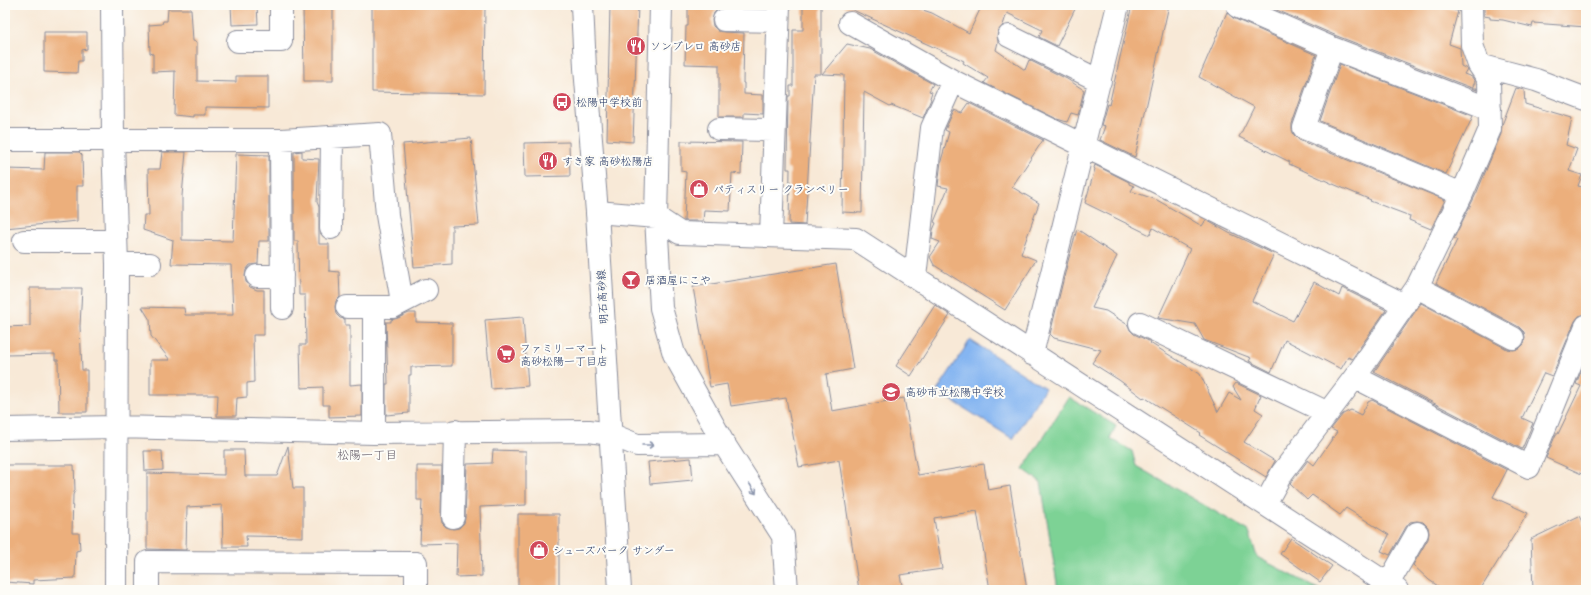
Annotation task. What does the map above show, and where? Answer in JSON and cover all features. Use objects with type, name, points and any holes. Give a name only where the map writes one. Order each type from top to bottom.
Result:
[{"type":"street","points":[[112,5],[113,140],[117,264],[116,590]]},
{"type":"street","points":[[238,41],[281,41],[280,5]]},
{"type":"street","name":"明石高砂線","points":[[582,5],[585,68],[597,212],[620,590]]},
{"type":"street","points":[[661,5],[656,217],[661,308],[674,354],[724,444],[784,536],[788,590]]},
{"type":"street","points":[[1032,354],[1118,5]]},
{"type":"street","points":[[1238,5],[1238,7],[1332,48],[1490,109]]},
{"type":"street","points":[[1265,504],[1282,473],[1356,376],[1417,287],[1462,194],[1490,129],[1488,80],[1479,65],[1472,45],[1471,5]]},
{"type":"street","points":[[724,20],[778,13],[771,236]]},
{"type":"street","points":[[850,23],[954,81],[1405,305]]},
{"type":"street","points":[[1009,36],[1100,81]]},
{"type":"street","points":[[1332,48],[1304,128],[1462,194]]},
{"type":"street","points":[[1479,65],[1536,80],[1586,99]]},
{"type":"street","points":[[915,277],[932,128],[954,81]]},
{"type":"street","points":[[719,128],[774,130]]},
{"type":"street","points":[[5,140],[282,140],[380,134],[387,216],[402,302]]},
{"type":"street","points":[[331,228],[332,137]]},
{"type":"street","points":[[282,140],[282,308]]},
{"type":"street","points":[[597,212],[656,217],[680,233],[856,239],[1392,587],[1417,533]]},
{"type":"street","points":[[24,241],[116,241]]},
{"type":"street","points":[[117,264],[150,264]]},
{"type":"street","points":[[256,276],[282,276]]},
{"type":"street","points":[[1417,287],[1513,338]]},
{"type":"street","points":[[346,307],[393,307],[426,290]]},
{"type":"street","points":[[374,307],[374,433]]},
{"type":"street","points":[[1140,322],[1328,413]]},
{"type":"street","points":[[1356,376],[1529,467],[1586,326]]},
{"type":"street","points":[[5,428],[116,427],[374,433],[589,430],[610,434],[637,445],[724,444]]},
{"type":"street","points":[[454,517],[455,431]]},
{"type":"street","points":[[148,590],[148,562],[416,563],[416,590]]},
{"type":"green space","points":[[1069,397],[1116,426],[1110,438],[1132,451],[1136,466],[1249,531],[1257,557],[1320,590],[1058,590],[1041,482],[1023,469]]},
{"type":"water","points":[[970,340],[1045,388],[1013,439],[937,391]]},
{"type":"building","points":[[231,5],[257,5],[258,24],[232,25]]},
{"type":"building","points":[[303,5],[333,5],[333,81],[304,81]]},
{"type":"building","points":[[372,5],[485,5],[484,94],[372,92]]},
{"type":"building","points":[[610,5],[638,5],[633,142],[607,140]]},
{"type":"building","points":[[688,5],[740,5],[740,8],[718,9],[714,13],[712,20],[713,26],[718,31],[744,33],[744,94],[763,95],[763,114],[744,113],[744,117],[719,117],[719,65],[685,64]]},
{"type":"building","points":[[803,5],[821,5],[821,74],[814,74],[805,225],[789,224],[790,169],[787,169],[788,96],[790,96],[790,86],[793,86],[793,30],[803,30]]},
{"type":"building","points":[[842,5],[908,5],[932,13],[969,33],[982,5],[1077,5],[1057,46],[1039,37],[1042,30],[1007,13],[1003,25],[998,31],[996,50],[1025,70],[1029,60],[1067,79],[1084,90],[1078,115],[1071,113],[1067,122],[1057,119],[984,83],[988,78],[963,63],[964,61]]},
{"type":"building","points":[[1132,5],[1169,5],[1135,157],[1100,140],[1105,126],[1101,125],[1107,104],[1109,105]]},
{"type":"building","points":[[1265,5],[1438,5],[1458,11],[1449,44],[1460,48],[1461,66],[1467,69],[1464,74],[1472,77],[1475,82],[1472,88],[1477,88],[1477,90],[1337,36]]},
{"type":"building","points":[[1484,5],[1586,5],[1586,27],[1533,23],[1532,27],[1503,20],[1490,19],[1490,17],[1484,16]]},
{"type":"building","points":[[168,9],[191,9],[193,41],[197,42],[197,81],[236,82],[236,76],[268,76],[268,108],[205,107],[205,115],[193,115],[193,117],[174,115],[175,71],[153,72],[153,54],[150,53],[149,25],[162,24],[163,21],[167,21]]},
{"type":"building","points":[[1227,12],[1233,18],[1316,55],[1292,124],[1294,135],[1299,140],[1445,200],[1431,229],[1409,220],[1410,216],[1370,201],[1371,200],[1289,164],[1290,162],[1239,137],[1254,107],[1199,77]]},
{"type":"building","points":[[44,32],[87,32],[87,49],[82,50],[82,61],[78,61],[77,73],[44,72]]},
{"type":"building","points":[[847,44],[870,49],[933,84],[929,91],[932,92],[931,99],[923,118],[891,105],[890,106],[864,92],[862,213],[842,212],[844,75],[822,74]]},
{"type":"building","points":[[1340,64],[1473,116],[1446,174],[1320,121]]},
{"type":"building","points":[[1516,88],[1524,90],[1525,104],[1572,118],[1566,145],[1577,149],[1569,171],[1582,175],[1578,186],[1586,188],[1586,314],[1579,316],[1575,321],[1552,376],[1544,373],[1522,418],[1533,423],[1522,449],[1374,372],[1421,303],[1507,349],[1519,349],[1524,344],[1524,332],[1519,327],[1436,283],[1457,240],[1454,238],[1477,192],[1501,134],[1502,125]]},
{"type":"building","points":[[969,103],[1043,140],[1012,187],[1039,203],[1021,254],[1036,260],[1005,310],[934,265],[930,257],[940,242],[932,239],[933,230],[936,223],[934,222],[948,188],[938,186],[941,161],[949,132],[945,130],[954,110],[962,113]]},
{"type":"building","points":[[471,138],[479,225],[452,226],[452,264],[414,267],[403,144]]},
{"type":"building","points":[[681,141],[742,142],[741,174],[732,173],[730,211],[704,210],[703,221],[684,221],[686,172],[681,171]]},
{"type":"building","points":[[569,142],[570,176],[525,177],[524,143]]},
{"type":"building","points":[[302,151],[302,158],[319,159],[317,202],[319,207],[319,244],[329,244],[329,271],[339,272],[340,297],[336,301],[336,314],[340,318],[345,319],[345,325],[350,325],[350,385],[362,384],[362,416],[329,417],[329,405],[323,405],[323,387],[301,388],[300,345],[306,345],[305,295],[299,295],[298,241],[294,241],[294,152]]},
{"type":"building","points":[[45,152],[79,152],[82,155],[83,186],[77,186],[77,221],[5,228],[5,169],[44,170]]},
{"type":"building","points":[[162,152],[186,152],[182,196],[182,240],[233,241],[236,154],[269,155],[269,241],[259,241],[258,264],[250,265],[246,270],[245,276],[246,282],[250,287],[257,290],[264,290],[264,335],[253,335],[254,382],[247,383],[247,397],[237,398],[236,416],[217,416],[218,395],[150,395],[150,360],[170,360],[151,336],[150,320],[142,307],[184,308],[185,315],[233,315],[231,265],[171,264],[173,240],[143,230],[144,215],[149,215],[148,169],[160,169]]},
{"type":"building","points":[[1095,165],[1129,182],[1129,184],[1134,186],[1131,191],[1157,200],[1202,226],[1206,220],[1229,233],[1274,254],[1252,301],[1293,321],[1314,282],[1339,296],[1342,288],[1386,310],[1352,359],[1348,357],[1341,369],[1285,340],[1271,372],[1249,361],[1251,358],[1204,340],[1195,324],[1158,318],[1190,249],[1153,228],[1150,235],[1085,203]]},
{"type":"building","points":[[1077,229],[1117,256],[1092,308],[1106,311],[1128,325],[1134,334],[1151,342],[1150,343],[1200,374],[1218,412],[1229,393],[1241,400],[1233,387],[1236,383],[1261,395],[1255,409],[1263,414],[1244,442],[1275,461],[1266,477],[1199,435],[1201,433],[1144,397],[1143,398],[1119,380],[1092,363],[1101,350],[1054,338],[1050,334]]},
{"type":"building","points":[[836,264],[853,369],[826,374],[832,411],[904,398],[918,475],[984,464],[988,490],[1010,486],[1027,590],[990,590],[977,511],[934,518],[942,569],[900,575],[903,590],[859,590],[839,460],[799,467],[786,398],[731,406],[727,384],[710,387],[693,287]]},
{"type":"building","points":[[30,288],[82,288],[80,326],[82,370],[87,370],[87,412],[59,412],[58,360],[55,360],[55,354],[5,355],[5,327],[30,326]]},
{"type":"building","points":[[935,305],[950,315],[911,376],[896,366]]},
{"type":"building","points":[[409,313],[416,313],[416,322],[452,323],[452,366],[411,367],[411,375],[409,375],[409,413],[386,415],[386,384],[388,384],[386,322],[391,322],[391,320]]},
{"type":"building","points":[[523,317],[528,386],[491,389],[485,320]]},
{"type":"building","points":[[1586,359],[1586,476],[1546,458],[1556,434],[1558,434],[1581,386],[1576,384]]},
{"type":"building","points":[[1372,400],[1507,470],[1493,497],[1528,513],[1480,590],[1444,590],[1429,580],[1413,565],[1428,539],[1428,527],[1423,522],[1410,522],[1390,555],[1381,551],[1389,535],[1346,508],[1340,515],[1312,495],[1307,500],[1290,484],[1308,460],[1314,465],[1337,432],[1331,429],[1343,414],[1351,410],[1361,415],[1368,402]]},
{"type":"building","points":[[288,446],[293,488],[303,488],[303,537],[246,536],[247,547],[223,547],[222,505],[187,507],[186,550],[147,549],[147,473],[224,475],[224,450],[244,450],[245,476],[277,476]]},
{"type":"building","points":[[493,450],[526,451],[526,505],[480,507],[482,576],[456,577],[457,543],[420,544],[422,500],[417,500],[417,466],[442,466],[442,523],[446,527],[453,529],[459,528],[464,523],[465,518],[467,464],[492,463]]},
{"type":"building","points":[[144,451],[162,451],[163,470],[145,471]]},
{"type":"building","points":[[691,458],[693,480],[650,484],[648,462]]},
{"type":"building","points":[[5,465],[74,465],[75,490],[73,495],[72,533],[79,533],[80,550],[76,551],[75,578],[33,580],[33,584],[5,582]]},
{"type":"building","points":[[518,514],[559,514],[559,590],[518,590]]},
{"type":"building","points":[[1579,516],[1586,529],[1586,590],[1533,590],[1531,539]]},
{"type":"building","points":[[1291,538],[1332,566],[1320,582],[1280,554]]},
{"type":"place","name":"ソンブレロ 高砂店","points":[[636,46]]},
{"type":"place","name":"松陽中学校前","points":[[562,102]]},
{"type":"place","name":"すき家 高砂松陽店","points":[[548,161]]},
{"type":"place","name":"パティスリー クランベリー","points":[[699,189]]},
{"type":"place","name":"居酒屋にこや","points":[[631,280]]},
{"type":"place","name":"ファミリーマート 高砂松陽一丁目店","points":[[506,354]]},
{"type":"place","name":"高砂市立松陽中学校","points":[[891,392]]},
{"type":"place","name":"シューズパーク サンダー","points":[[539,550]]},
{"type":"district","name":"松陽一丁目","points":[[367,455]]}]
